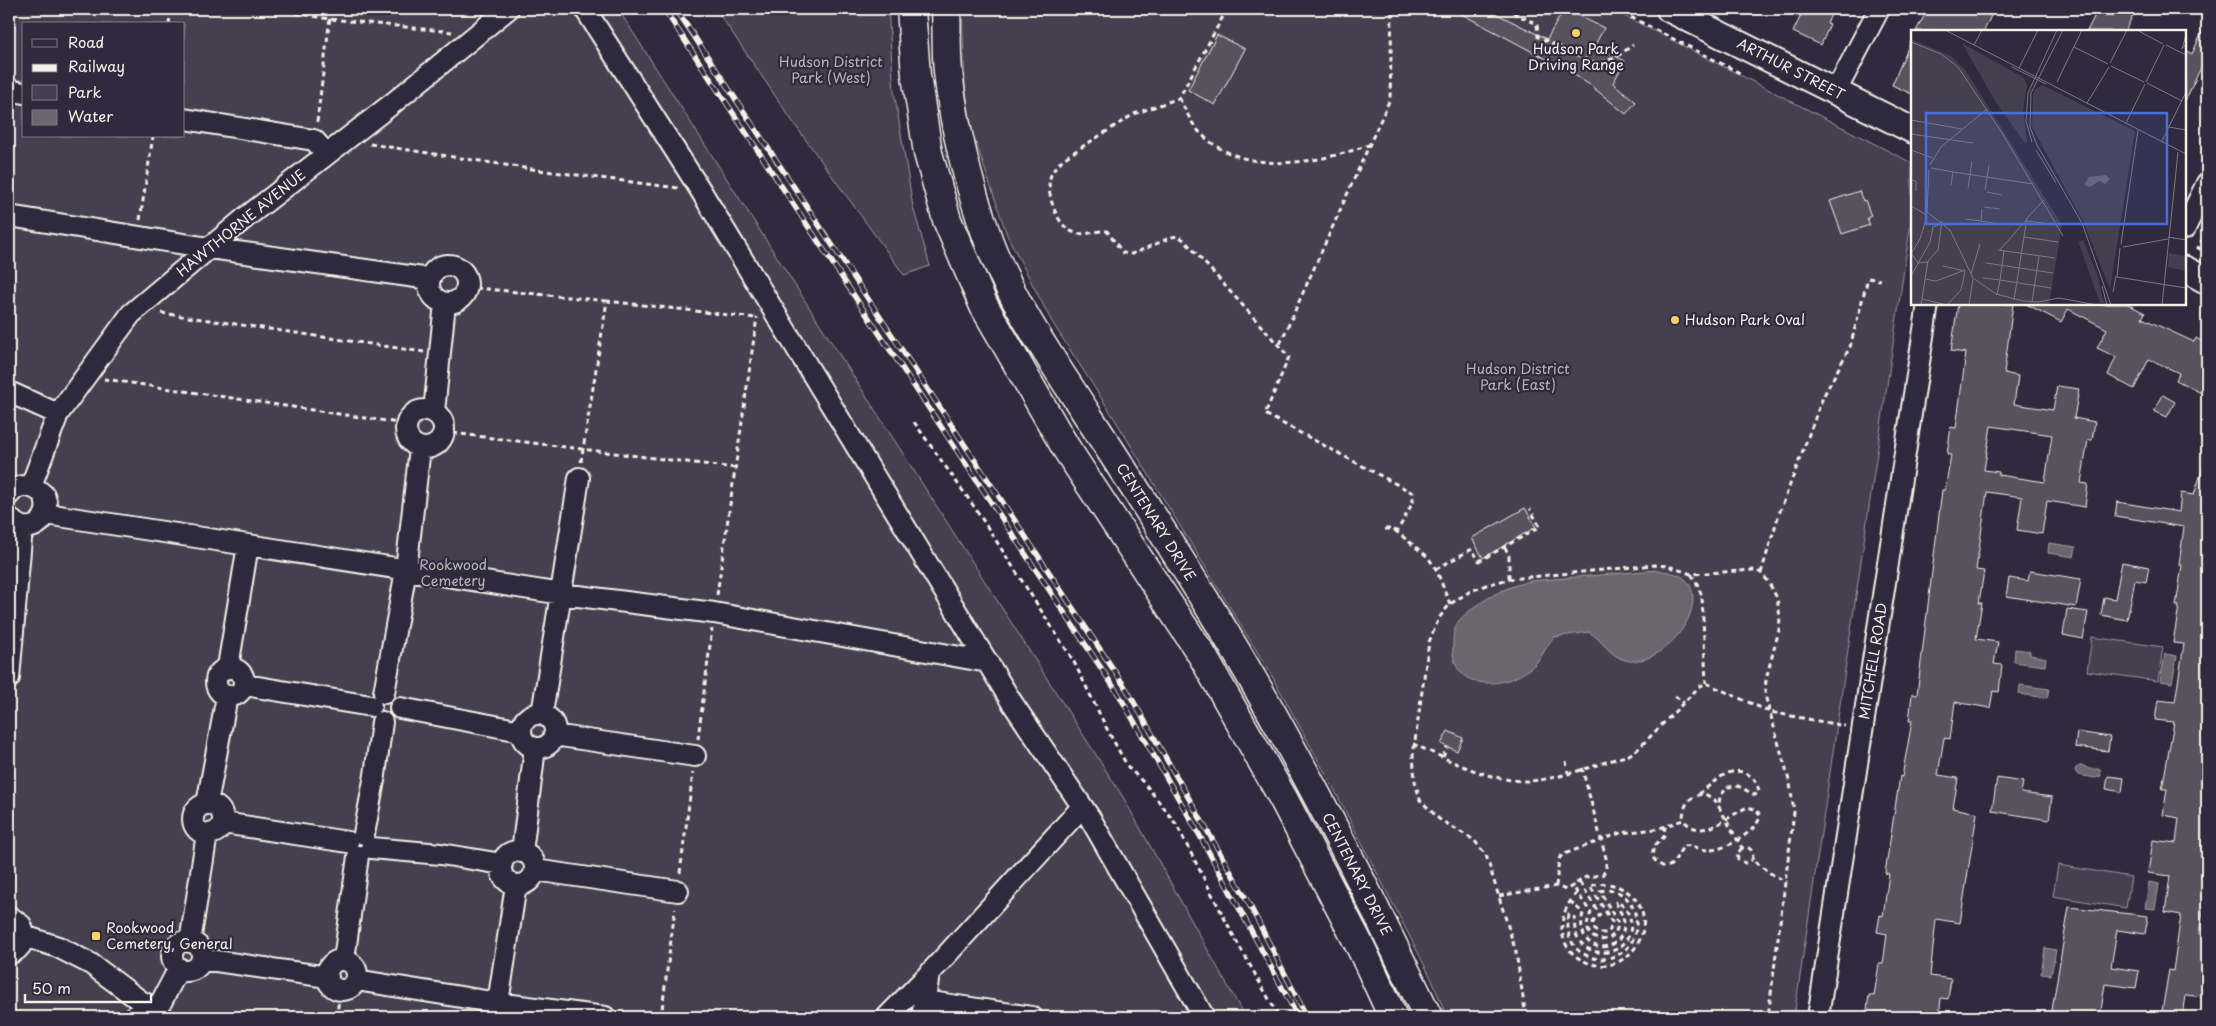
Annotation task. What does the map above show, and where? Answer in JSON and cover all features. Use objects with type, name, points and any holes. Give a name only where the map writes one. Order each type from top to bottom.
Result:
[{"type":"highway","points":[[911,9],[916,75],[928,153],[947,220],[984,306],[1066,448],[1202,654],[1284,800],[1363,952],[1393,1017]]},
{"type":"highway","name":"CENTENARY DRIVE","points":[[946,9],[948,70],[957,132],[973,195],[990,245],[1011,288],[1048,354],[1138,492],[1219,623],[1290,745],[1364,885],[1428,1017]]},
{"type":"main road","name":"ARTHUR STREET","points":[[1669,9],[1911,129]]},
{"type":"main road","points":[[2186,270],[2207,280]]},
{"type":"street","name":"HAWTHORNE AVENUE","points":[[31,486],[58,414],[135,310],[209,248],[321,147],[344,140],[394,103],[508,9]]},
{"type":"street","points":[[585,9],[701,191],[988,662],[1082,807],[1204,1017]]},
{"type":"street","points":[[1836,91],[1879,9]]},
{"type":"street","points":[[9,90],[22,93]]},
{"type":"street","points":[[185,119],[321,147]]},
{"type":"street","points":[[2186,226],[2207,183]]},
{"type":"street","points":[[9,216],[209,248],[430,279]]},
{"type":"street","points":[[451,265],[462,271],[465,275],[467,287],[455,302],[445,303],[438,300],[430,292],[430,279],[438,267],[451,265]]},
{"type":"street","points":[[434,412],[445,303]]},
{"type":"street","name":"MITCHELL ROAD","points":[[1818,1017],[1928,305]]},
{"type":"street","points":[[9,392],[58,414]]},
{"type":"street","points":[[422,410],[434,412],[443,421],[444,432],[441,440],[436,445],[420,448],[408,439],[405,430],[406,424],[415,412],[422,410]]},
{"type":"street","points":[[341,982],[330,967],[334,962],[344,960],[360,845],[375,774],[379,707],[406,570],[420,448]]},
{"type":"street","points":[[542,714],[579,478]]},
{"type":"street","points":[[9,495],[19,487],[31,486],[44,495],[47,502],[46,514],[39,523],[33,526],[16,522],[9,678]]},
{"type":"street","points":[[46,514],[562,594],[714,614],[988,662]]},
{"type":"street","points":[[228,668],[248,545]]},
{"type":"street","points":[[228,668],[238,670],[242,674],[245,685],[237,695],[227,696],[220,693],[216,681],[221,671],[228,668]]},
{"type":"street","points":[[245,685],[379,707],[394,696],[398,700],[400,708],[521,731]]},
{"type":"street","points":[[207,804],[227,696]]},
{"type":"street","points":[[542,714],[552,721],[554,726],[552,741],[544,747],[535,748],[525,742],[521,731],[526,719],[542,714]]},
{"type":"street","points":[[554,736],[695,756]]},
{"type":"street","points":[[522,852],[535,748]]},
{"type":"street","points":[[207,804],[214,805],[220,810],[223,823],[218,831],[207,834],[198,830],[193,821],[194,812],[207,804]]},
{"type":"street","points":[[887,1017],[929,974],[1082,807]]},
{"type":"street","points":[[223,823],[360,845],[441,854],[502,864]]},
{"type":"street","points":[[190,942],[207,834]]},
{"type":"street","points":[[522,852],[531,857],[535,870],[529,881],[516,885],[506,880],[503,876],[502,864],[508,855],[522,852]]},
{"type":"street","points":[[535,870],[678,891]]},
{"type":"street","points":[[498,1003],[516,885]]},
{"type":"street","points":[[9,916],[21,925],[24,936],[20,947],[9,954]]},
{"type":"street","points":[[24,936],[74,954],[108,975],[149,1012],[179,968]]},
{"type":"street","points":[[190,942],[201,950],[202,959],[200,964],[193,970],[188,971],[179,968],[173,960],[174,951],[180,943],[190,942]]},
{"type":"street","points":[[202,959],[341,982],[605,1017]]},
{"type":"street","points":[[929,974],[923,1009],[1032,1017]]},
{"type":"path","points":[[9,38],[13,9]]},
{"type":"path","points":[[169,22],[171,9]]},
{"type":"path","points":[[269,9],[330,19],[477,34]]},
{"type":"path","points":[[321,147],[332,9]]},
{"type":"path","points":[[1227,9],[1180,98],[1134,114],[1064,159],[1056,166],[1049,180],[1052,204],[1061,222],[1070,231],[1084,234],[1107,231],[1123,253],[1129,254],[1172,237],[1181,237],[1290,357],[1265,414],[1414,494],[1414,502],[1397,532]]},
{"type":"path","points":[[1280,344],[1372,144],[1390,99],[1392,9]]},
{"type":"path","points":[[1505,9],[1537,24],[1538,37],[1596,64],[1615,58],[1633,45]]},
{"type":"path","points":[[1615,9],[1740,73]]},
{"type":"path","points":[[1180,98],[1189,117],[1205,136],[1221,148],[1247,159],[1264,161],[1310,160],[1336,156],[1372,144]]},
{"type":"path","points":[[138,236],[153,138]]},
{"type":"path","points":[[344,140],[538,170],[701,191]]},
{"type":"path","points":[[2207,230],[2198,248],[2207,253]]},
{"type":"path","points":[[1761,573],[1779,514],[1823,396],[1850,347],[1868,278],[1880,280]]},
{"type":"path","points":[[467,287],[757,318]]},
{"type":"path","points":[[661,1017],[714,614],[761,290]]},
{"type":"path","points":[[579,478],[608,301]]},
{"type":"path","points":[[135,310],[203,318],[439,354]]},
{"type":"path","points":[[86,376],[406,424]]},
{"type":"path","points":[[914,422],[975,508],[1073,660],[1128,767],[1176,824],[1232,933],[1279,1017]]},
{"type":"path","points":[[444,432],[735,468]]},
{"type":"path","points":[[1436,569],[1472,549],[1479,561],[1540,527],[1530,509]]},
{"type":"path","points":[[1385,529],[1393,529],[1428,557],[1436,569],[1450,604]]},
{"type":"path","points":[[1505,548],[1509,556],[1509,579]]},
{"type":"path","points":[[1526,1017],[1516,952],[1486,855],[1474,840],[1439,819],[1420,800],[1414,776],[1413,744],[1429,642],[1438,618],[1450,604],[1486,584],[1509,579],[1654,565],[1668,566],[1690,574],[1749,570],[1761,573],[1768,581],[1777,598],[1780,617],[1776,646],[1765,686],[1793,798],[1794,824],[1768,1017]]},
{"type":"path","points":[[1690,574],[1696,581],[1702,596],[1706,683]]},
{"type":"path","points":[[1706,683],[1770,712],[1863,729]]},
{"type":"path","points":[[1413,744],[1474,770],[1524,781],[1554,777],[1629,755],[1637,750],[1699,687],[1706,683]]},
{"type":"path","points":[[1675,696],[1684,703]]},
{"type":"path","points":[[1443,756],[1447,747]]},
{"type":"path","points":[[1566,761],[1568,772]]},
{"type":"path","points":[[1498,896],[1556,886],[1566,890],[1586,877],[1602,875],[1606,870],[1606,858],[1582,768]]},
{"type":"path","points":[[1665,826],[1664,837],[1654,846],[1653,854],[1657,862],[1665,866],[1677,860],[1684,846],[1700,850],[1719,850],[1737,840],[1758,823],[1759,813],[1754,808],[1748,807],[1706,829],[1700,830],[1683,820],[1683,808],[1689,799],[1699,794],[1719,778],[1735,771],[1749,775],[1757,785],[1759,792],[1755,795],[1738,786],[1728,788],[1720,796],[1719,805]]},
{"type":"path","points":[[1699,794],[1710,796],[1719,805],[1742,848]]},
{"type":"path","points":[[1556,886],[1559,859],[1562,856],[1620,833],[1649,830],[1683,820]]},
{"type":"path","points":[[1748,847],[1752,850],[1752,860],[1745,863],[1738,859],[1737,854],[1742,848],[1748,847]]},
{"type":"path","points":[[1752,860],[1770,874],[1786,882]]},
{"type":"path","points":[[1577,892],[1570,901],[1562,918],[1563,936],[1572,952],[1587,962],[1607,966],[1624,960],[1635,949],[1642,933],[1643,918],[1638,903],[1624,890],[1606,884],[1590,886],[1612,922],[1610,930],[1602,934],[1595,930],[1593,922],[1600,915],[1579,881]]},
{"type":"path","points":[[1570,901],[1583,913],[1580,927],[1585,939],[1595,945],[1609,946],[1620,938],[1623,933],[1623,917],[1616,902],[1625,908],[1630,917],[1630,930],[1624,943],[1607,953],[1585,947],[1574,932],[1575,918],[1569,915],[1568,933],[1571,941],[1583,954],[1593,958],[1607,959],[1622,953],[1630,945],[1636,930],[1636,915],[1622,895],[1609,890],[1600,891],[1618,923],[1616,933],[1612,937],[1602,940],[1596,939],[1588,932],[1587,922],[1591,912],[1572,885]]},
{"type":"path","points":[[1622,895],[1624,890]]},
{"type":"path","points":[[1630,945],[1635,949]]},
{"type":"path","points":[[1581,959],[1583,954]]},
{"type":"path","points":[[336,1017],[341,982]]},
{"type":"green space","name":"Rookwood Cemetery","points":[[9,9],[618,9],[1123,797],[1245,1017],[9,1017]]},
{"type":"green space","name":"Hudson District Park (West)","points":[[716,9],[888,9],[894,91],[913,207],[930,266],[904,275],[795,125]]},
{"type":"green space","name":"Hudson District Park (East)","points":[[962,9],[1611,9],[1911,162],[1911,222],[1794,1017],[1447,1017],[1431,978],[1334,789],[1272,676],[1109,410],[1052,322],[1007,235],[972,131],[965,85]]},
{"type":"green space","points":[[2092,637],[2163,647],[2158,681],[2087,671]]},
{"type":"green space","points":[[2058,865],[2131,877],[2126,908],[2053,896]]},
{"type":"water","points":[[2049,543],[2076,547],[2074,557],[2048,553]]},
{"type":"water","points":[[1658,570],[1677,574],[1686,580],[1692,592],[1692,606],[1687,621],[1678,635],[1653,656],[1638,661],[1619,658],[1589,632],[1554,637],[1540,658],[1523,674],[1495,683],[1482,683],[1470,679],[1460,672],[1454,660],[1453,638],[1458,622],[1482,602],[1505,589],[1531,581]]},
{"type":"water","points":[[2015,649],[2030,651],[2030,655],[2046,658],[2045,666],[2014,662]]},
{"type":"water","points":[[2165,654],[2177,656],[2172,683],[2160,681]]},
{"type":"water","points":[[2020,685],[2049,689],[2047,698],[2019,694]]},
{"type":"water","points":[[2082,765],[2089,769],[2100,769],[2101,776],[2095,778],[2078,775],[2075,771],[2076,768]]},
{"type":"water","points":[[2149,882],[2159,884],[2155,909],[2145,908]]},
{"type":"water","points":[[2045,948],[2056,950],[2051,975],[2041,974]]},
{"type":"building","points":[[1452,9],[1487,9],[1547,39],[1564,9],[1604,28],[1595,45],[1625,61],[1613,83],[1636,102],[1626,114],[1590,85],[1565,69]]},
{"type":"building","points":[[1804,9],[1834,9],[1827,23],[1830,24],[1821,45],[1793,32]]},
{"type":"building","points":[[1928,9],[1994,9],[1984,30],[1917,30]]},
{"type":"building","points":[[2098,9],[2136,9],[2126,30],[2088,30]]},
{"type":"building","points":[[2207,21],[2207,55],[2186,99],[2186,51],[2192,54]]},
{"type":"building","points":[[1217,35],[1245,49],[1215,105],[1188,90]]},
{"type":"building","points":[[1911,40],[1911,94],[1892,85]]},
{"type":"building","points":[[1859,191],[1863,201],[1865,200],[1871,216],[1867,218],[1870,225],[1842,234],[1830,201]]},
{"type":"building","points":[[1958,305],[2013,305],[2004,373],[2018,376],[2014,404],[2053,410],[2057,386],[2079,389],[2074,418],[2095,422],[2092,440],[2088,440],[2081,483],[2088,484],[2085,507],[2047,501],[2042,534],[2017,530],[2022,497],[1987,492],[1976,570],[1984,571],[1979,603],[1982,603],[1976,639],[1998,642],[1994,664],[2002,665],[1999,692],[1993,691],[1990,708],[1955,702],[1950,739],[1944,738],[1938,775],[1958,778],[1953,808],[1977,813],[1960,923],[1936,919],[1930,976],[1951,979],[1948,999],[1941,998],[1939,1017],[1866,1017],[1869,995],[1874,996],[1879,964],[1883,964],[1887,934],[1877,932],[1880,915],[1883,916],[1889,874],[1885,873],[1900,776],[1902,777],[1912,721],[1909,721],[1912,694],[1917,695],[1942,490],[1945,490],[1951,455],[1947,454],[1951,427],[1956,428],[1966,353],[1951,351]],"holes":[[[1991,426],[2052,435],[2045,482],[1999,475],[1999,472],[1984,470]]]},
{"type":"building","points":[[2028,305],[2129,305],[2145,313],[2142,318],[2194,342],[2196,338],[2207,344],[2207,396],[2176,380],[2179,373],[2149,359],[2134,389],[2108,375],[2116,357],[2097,348],[2107,329],[2068,309],[2061,322]]},
{"type":"building","points":[[2163,395],[2175,402],[2167,417],[2154,411]]},
{"type":"building","points":[[2204,464],[2207,464],[2207,887],[2199,934],[2207,935],[2206,976],[2203,997],[2186,995],[2183,1017],[2161,1017],[2169,970],[2173,971],[2181,915],[2165,912],[2170,876],[2148,873],[2153,840],[2176,843],[2179,818],[2163,815],[2167,789],[2162,789],[2174,722],[2155,720],[2158,700],[2175,702],[2184,644],[2173,643],[2179,606],[2176,606],[2182,565],[2179,565],[2184,527],[2115,516],[2117,502],[2179,512],[2181,493],[2194,495]]},
{"type":"building","points":[[1525,508],[1536,527],[1483,558],[1472,538]]},
{"type":"building","points":[[2122,562],[2149,567],[2146,582],[2135,580],[2127,620],[2101,615],[2104,597],[2115,599]]},
{"type":"building","points":[[2030,571],[2081,579],[2076,607],[2006,596],[2009,578],[2028,581]]},
{"type":"building","points":[[2067,609],[2088,612],[2083,639],[2063,635]]},
{"type":"building","points":[[1448,731],[1463,738],[1457,751],[1441,744]]},
{"type":"building","points":[[2077,732],[2110,737],[2108,751],[2075,747]]},
{"type":"building","points":[[2108,776],[2124,778],[2122,792],[2106,789]]},
{"type":"building","points":[[1997,778],[2023,782],[2021,793],[2052,797],[2049,820],[1992,811]]},
{"type":"building","points":[[2069,907],[2148,916],[2145,934],[2117,930],[2111,967],[2139,971],[2136,988],[2105,984],[2100,1017],[2051,1016]]},
{"type":"railway","points":[[664,9],[1119,695],[1200,836],[1298,1017]]},
{"type":"railway","points":[[676,9],[1127,690],[1248,902],[1307,1017]]},
{"type":"place","name":"Hudson Park Driving Range","points":[[1576,33]]},
{"type":"place","name":"Hudson Park Oval","points":[[1675,320]]},
{"type":"place","name":"Rookwood Cemetery, General","points":[[96,936]]}]
